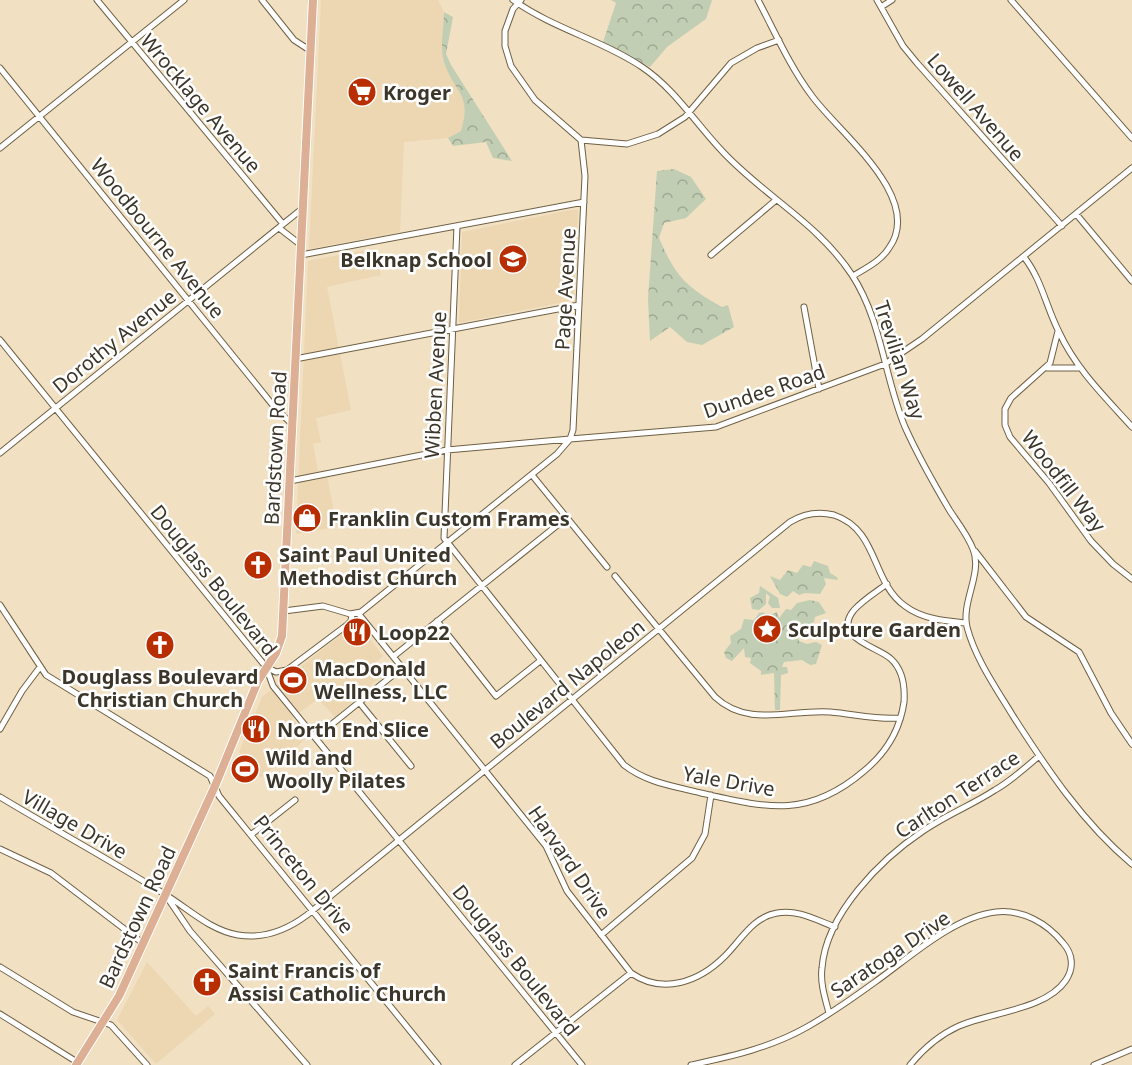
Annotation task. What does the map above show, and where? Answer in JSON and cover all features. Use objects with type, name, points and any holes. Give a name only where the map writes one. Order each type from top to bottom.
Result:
[{"type":"main road","name":"Bardstown Road","points":[[76,1064],[104,1022],[144,944],[266,667],[280,642],[284,610],[313,0]]},
{"type":"street","name":"Wrocklage Avenue","points":[[97,0],[281,226],[301,245]]},
{"type":"street","points":[[0,148],[184,0]]},
{"type":"street","points":[[262,0],[294,40],[311,51]]},
{"type":"street","points":[[758,0],[806,88],[885,181],[896,202],[899,221],[894,242],[879,259],[853,276]]},
{"type":"street","name":"Lowell Avenue","points":[[877,0],[917,63],[1062,226]]},
{"type":"street","points":[[881,7],[892,0]]},
{"type":"street","points":[[1011,0],[1131,139]]},
{"type":"street","points":[[517,1],[504,37],[511,66],[535,100],[581,140],[627,144],[658,134],[688,112],[731,63],[757,48],[779,40]]},
{"type":"street","name":"Trevilian Way","points":[[517,1],[545,21],[643,67],[671,92],[723,153],[776,200],[824,237],[853,276],[874,318],[894,398],[915,448],[974,551],[1026,617],[1079,652],[1111,713],[1132,744]]},
{"type":"street","name":"Woodbourne Avenue","points":[[0,68],[276,409],[293,425]]},
{"type":"street","name":"Page Avenue","points":[[570,439],[573,430],[584,202],[581,140]]},
{"type":"street","name":"Dundee Road","points":[[570,439],[717,427],[885,364],[922,339],[1077,215],[1131,168]]},
{"type":"street","points":[[711,255],[776,200]]},
{"type":"street","points":[[301,255],[584,202]]},
{"type":"street","name":"Dorothy Avenue","points":[[0,453],[303,208]]},
{"type":"street","points":[[1077,215],[1132,281]]},
{"type":"street","name":"Wibben Avenue","points":[[447,544],[443,531],[457,226]]},
{"type":"street","points":[[1023,257],[1043,291],[1058,331],[1080,368],[1132,427]]},
{"type":"street","points":[[296,359],[579,305]]},
{"type":"street","points":[[804,308],[819,389]]},
{"type":"street","points":[[1058,331],[1054,354],[1047,368],[1080,368]]},
{"type":"street","name":"Douglass Boulevard","points":[[0,340],[266,667],[273,686],[582,1065]]},
{"type":"street","name":"Woodfill Way","points":[[1047,368],[1011,398],[1004,414],[1006,430],[1091,541],[1113,564],[1132,579]]},
{"type":"street","points":[[290,481],[447,450],[570,439]]},
{"type":"street","points":[[266,667],[276,672],[287,670],[532,475],[557,454],[570,439]]},
{"type":"street","points":[[532,475],[565,519],[607,567]]},
{"type":"street","name":"Boulevard Napoleon","points":[[167,895],[215,927],[244,936],[283,930],[314,910],[790,522],[808,514],[829,514],[855,526],[869,544],[887,584],[904,606],[938,620],[966,623]]},
{"type":"street","points":[[394,656],[565,519]]},
{"type":"street","name":"Yale Drive","points":[[447,544],[624,765],[637,774],[661,783],[752,803],[787,806],[810,803],[829,797],[842,790],[880,756],[896,732],[904,691],[898,668],[886,655],[857,641],[850,627],[851,616],[856,609],[887,584]]},
{"type":"street","points":[[974,551],[975,566],[966,623],[996,689],[1039,756],[1073,801],[1116,850],[1132,864]]},
{"type":"street","points":[[615,576],[715,697],[739,712],[766,716],[828,712],[900,718]]},
{"type":"street","name":"Princeton Drive","points":[[0,605],[46,675],[210,776],[219,796],[438,1065]]},
{"type":"street","points":[[284,610],[323,606],[357,613]]},
{"type":"street","name":"Harvard Drive","points":[[357,613],[546,846],[567,891],[630,973],[656,985],[684,982],[716,965],[757,921],[780,912],[801,913],[835,927]]},
{"type":"street","points":[[437,621],[496,696],[540,661]]},
{"type":"street","points":[[316,737],[403,667]]},
{"type":"street","points":[[0,729],[22,692],[40,668]]},
{"type":"street","points":[[359,702],[411,766]]},
{"type":"street","name":"Carlton Terrace","points":[[829,1013],[821,969],[826,947],[835,927],[863,885],[901,847],[924,830],[998,789],[1039,756]]},
{"type":"street","points":[[601,935],[692,858],[705,834],[711,795]]},
{"type":"street","name":"Village Drive","points":[[0,797],[167,895]]},
{"type":"street","points":[[252,834],[295,800]]},
{"type":"street","points":[[0,849],[51,873],[144,944]]},
{"type":"street","points":[[167,895],[190,931],[307,1065]]},
{"type":"street","name":"Saratoga Drive","points":[[691,1065],[766,1047],[806,1028],[936,938],[990,913],[1013,912],[1028,916],[1046,927],[1065,945],[1071,957],[1071,968],[1065,981],[1053,994],[961,1025],[934,1041],[910,1065]]},
{"type":"street","points":[[0,967],[73,1012],[111,1025],[147,1065]]},
{"type":"street","points":[[515,1065],[630,973]]},
{"type":"street","points":[[0,1014],[76,1064]]},
{"type":"street","points":[[1095,1065],[1132,1049]]},
{"type":"shaded area","points":[[321,0],[438,0],[444,12],[444,63],[463,96],[467,113],[461,131],[448,138],[404,142],[400,232],[309,249]]},
{"type":"shaded area","points":[[578,210],[574,300],[459,323],[462,232]]},
{"type":"shaded area","points":[[375,248],[381,275],[327,287],[351,410],[316,418],[321,442],[313,444],[318,471],[326,470],[337,527],[296,534],[308,261]]},
{"type":"shaded area","points":[[357,622],[383,656],[374,664],[383,675],[335,717],[318,699],[292,718],[308,737],[261,778],[239,752],[262,697]]},
{"type":"shaded area","points":[[147,962],[196,1016],[208,1006],[215,1014],[156,1064],[117,1020]]},
{"type":"green space","points":[[611,0],[712,0],[706,19],[667,47],[650,67],[603,42],[616,3]]},
{"type":"green space","points":[[444,12],[453,17],[446,54],[451,65],[512,161],[493,158],[486,142],[453,146],[448,138],[461,131],[465,110],[461,95],[443,59]]},
{"type":"green space","points":[[674,169],[691,177],[706,199],[686,218],[664,223],[659,238],[671,262],[690,286],[722,307],[728,305],[734,327],[702,345],[687,342],[670,327],[650,341],[648,299],[657,171]]},
{"type":"green space","points":[[814,561],[828,566],[830,573],[838,578],[837,580],[824,578],[826,584],[820,594],[799,595],[793,591],[787,597],[780,594],[770,576],[780,580],[788,570],[797,573],[803,565],[811,567]]},
{"type":"green space","points":[[760,586],[778,598],[780,608],[772,608],[768,603],[770,597],[766,593],[766,604],[759,610],[752,609],[750,598],[759,593]]},
{"type":"green space","points":[[810,600],[819,602],[826,613],[815,617],[814,622],[801,629],[798,637],[799,641],[807,644],[816,642],[822,645],[816,664],[810,665],[802,660],[784,662],[782,667],[787,667],[788,673],[781,675],[780,710],[775,710],[774,673],[761,675],[761,671],[750,663],[751,658],[745,657],[744,648],[732,661],[726,658],[724,652],[731,643],[730,636],[741,629],[744,619],[754,620],[759,613],[763,612],[768,616],[777,612],[779,618],[786,609],[791,610],[797,603]]},
{"type":"place","name":"Kroger","points":[[362,92]]},
{"type":"place","name":"Belknap School","points":[[513,259]]},
{"type":"place","name":"Franklin Custom Frames","points":[[307,518]]},
{"type":"place","name":"Saint Paul United Methodist Church","points":[[258,565]]},
{"type":"place","name":"Sculpture Garden","points":[[767,629]]},
{"type":"place","name":"Loop22","points":[[357,632]]},
{"type":"place","name":"Douglass Boulevard Christian Church","points":[[160,645]]},
{"type":"place","name":"MacDonald Wellness, LLC","points":[[293,680]]},
{"type":"place","name":"North End Slice","points":[[256,729]]},
{"type":"place","name":"Wild and Woolly Pilates","points":[[245,769]]},
{"type":"place","name":"Saint Francis of Assisi Catholic Church","points":[[207,982]]}]
